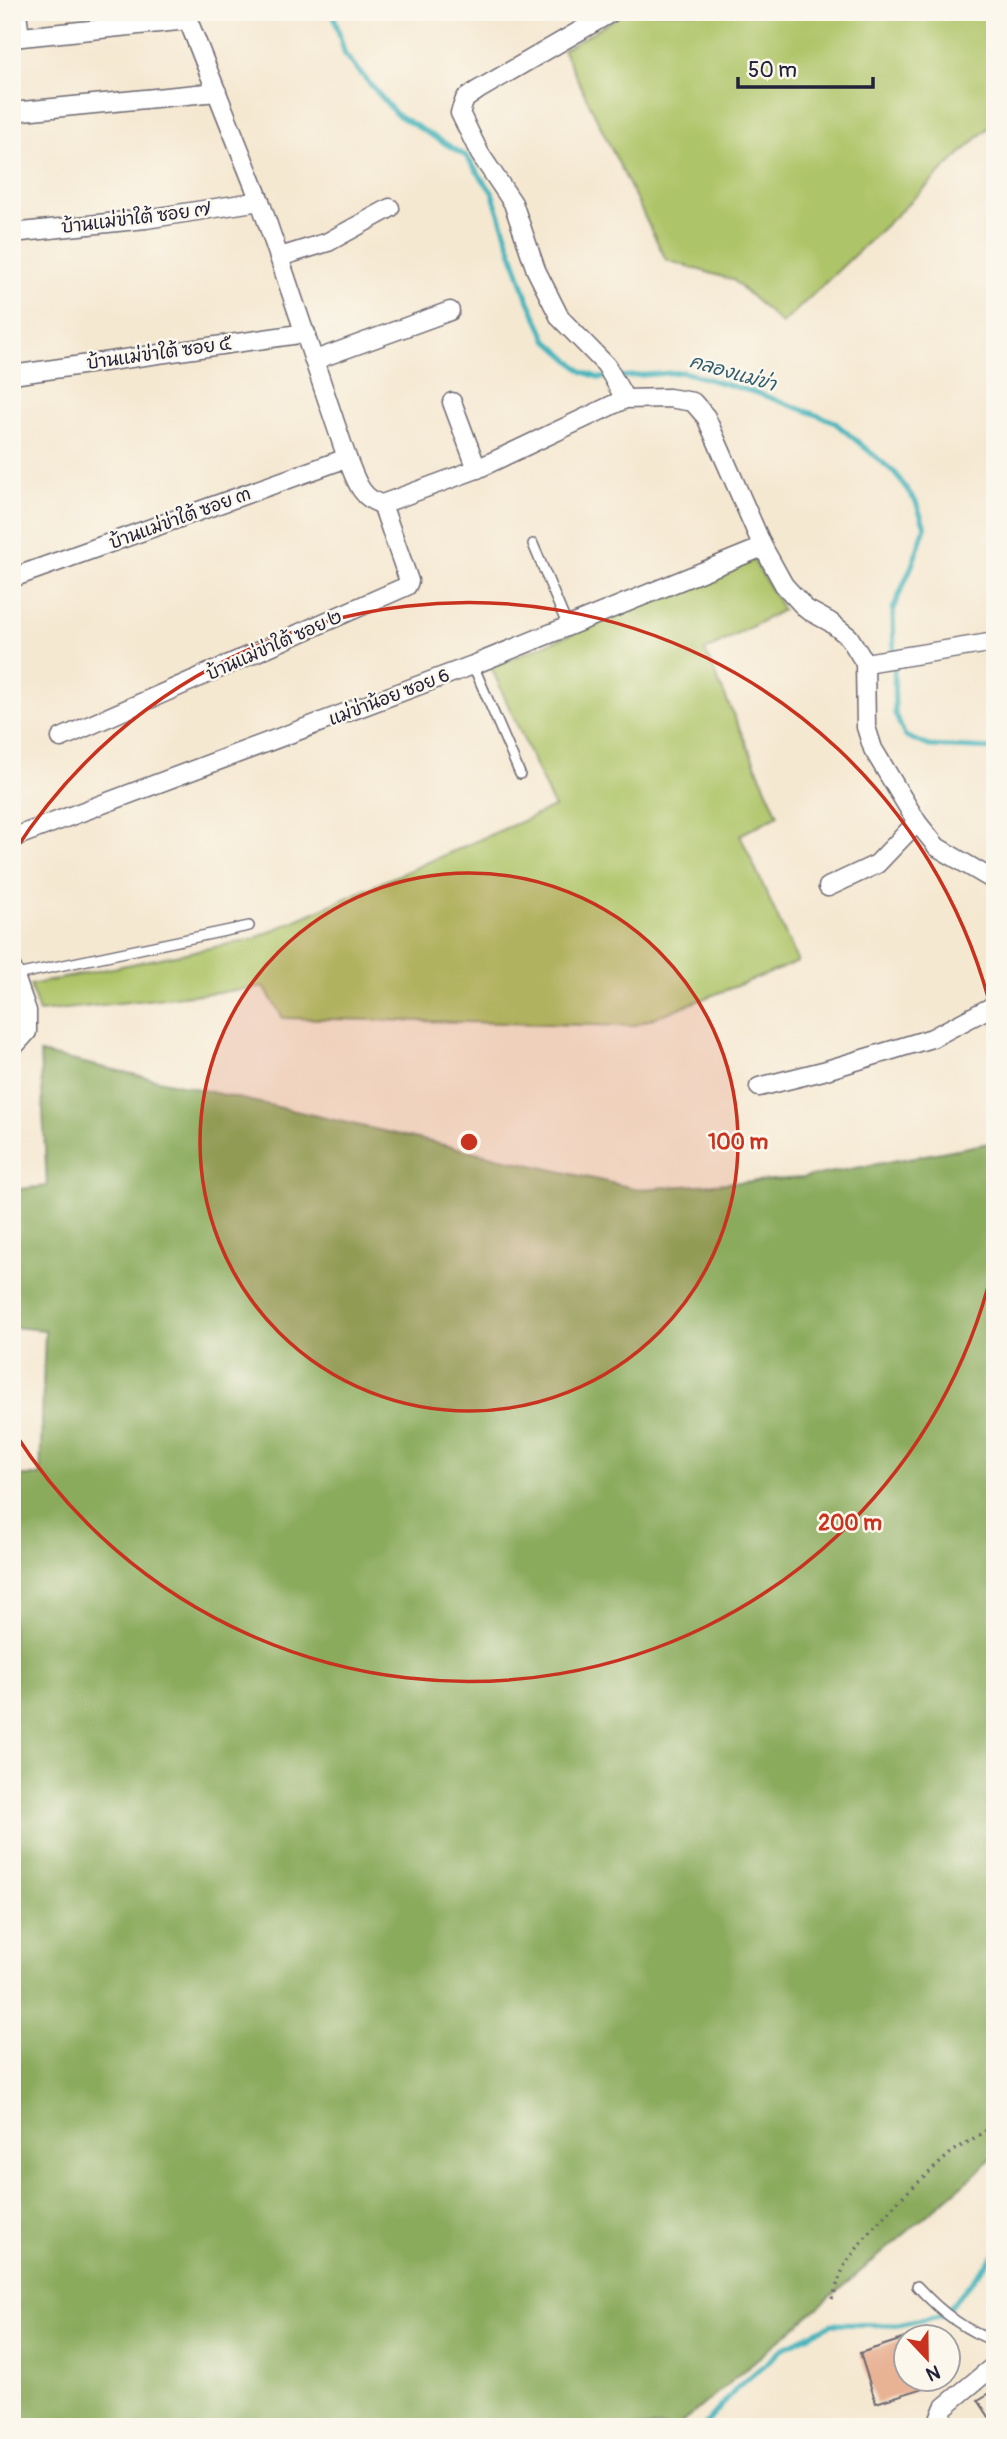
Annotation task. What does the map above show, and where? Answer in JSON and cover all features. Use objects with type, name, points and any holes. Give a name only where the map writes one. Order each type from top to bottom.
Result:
[{"type":"street","points":[[17,12],[16,38],[188,16],[260,201],[347,458],[362,493],[373,502],[382,504],[477,469],[623,393],[693,402],[706,417],[763,547],[784,585],[806,609],[830,622],[849,637],[872,662],[866,727],[873,749],[917,822],[937,846],[995,881]]},
{"type":"street","points":[[612,12],[478,90],[465,99],[460,113],[480,154],[513,203],[536,270],[560,318],[606,365],[623,393]]},
{"type":"street","points":[[12,112],[217,92]]},
{"type":"street","name":"บ้านแม่ข่าใต้ ซอย ๗","points":[[12,233],[146,219],[260,201]]},
{"type":"street","points":[[280,257],[328,242],[390,208]]},
{"type":"street","points":[[315,360],[450,311]]},
{"type":"street","name":"บ้านแม่ข่าใต้ ซอย ๕","points":[[12,375],[306,333]]},
{"type":"street","points":[[452,402],[477,469]]},
{"type":"street","name":"บ้านแม่ข่าใต้ ซอย ๓","points":[[12,578],[347,458]]},
{"type":"street","name":"บ้านแม่ข่าใต้ ซอย ๒","points":[[61,738],[407,586],[409,581],[404,563],[382,504]]},
{"type":"street","name":"แม่ข่าน้อย ซอย 6","points":[[12,838],[473,665],[763,547]]},
{"type":"street","points":[[872,662],[995,642]]},
{"type":"street","points":[[828,887],[877,864],[917,822]]},
{"type":"street","points":[[12,1043],[17,1043],[27,1032],[27,1012],[14,971]]},
{"type":"street","points":[[759,1087],[932,1038],[995,1005]]},
{"type":"street","points":[[936,2427],[944,2407],[995,2365]]},
{"type":"lane","points":[[533,544],[568,627]]},
{"type":"lane","points":[[473,665],[520,774]]},
{"type":"lane","points":[[14,971],[249,926]]},
{"type":"lane","points":[[918,2286],[949,2316],[978,2336],[995,2341]]},
{"type":"path","points":[[832,2299],[844,2266],[866,2236],[901,2198],[951,2152],[995,2125]]},
{"type":"green space","points":[[626,12],[995,12],[995,121],[782,324],[733,280],[666,260],[563,50]]},
{"type":"green space","points":[[753,559],[783,610],[705,651],[778,815],[740,835],[798,962],[633,1026],[283,1018],[264,987],[39,1012],[30,985],[253,939],[554,807],[491,667]]},
{"type":"green space","points":[[40,1053],[638,1189],[802,1178],[995,1142],[995,2154],[980,2170],[677,2427],[12,2427],[12,1476],[40,1476],[45,1330],[12,1327],[12,1190],[47,1186]]},
{"type":"building","points":[[892,2343],[892,2394],[904,2394],[876,2403],[860,2353]]},
{"type":"building","points":[[995,2390],[995,2426],[978,2400]]},
{"type":"waterway","name":"คลองแม่ข่า","points":[[333,12],[345,55],[396,114],[466,156],[492,192],[526,295],[547,340],[583,372],[600,378],[607,377]]},
{"type":"waterway","name":"คลองแม่ข่า","points":[[617,377],[683,372],[757,393],[833,421],[895,473],[916,502],[925,527],[893,609],[895,714],[905,736],[929,746],[995,749]]},
{"type":"waterway","name":"คลองแม่ข่า","points":[[703,2427],[738,2387],[785,2347],[832,2324],[898,2325],[943,2315],[995,2254]]}]
